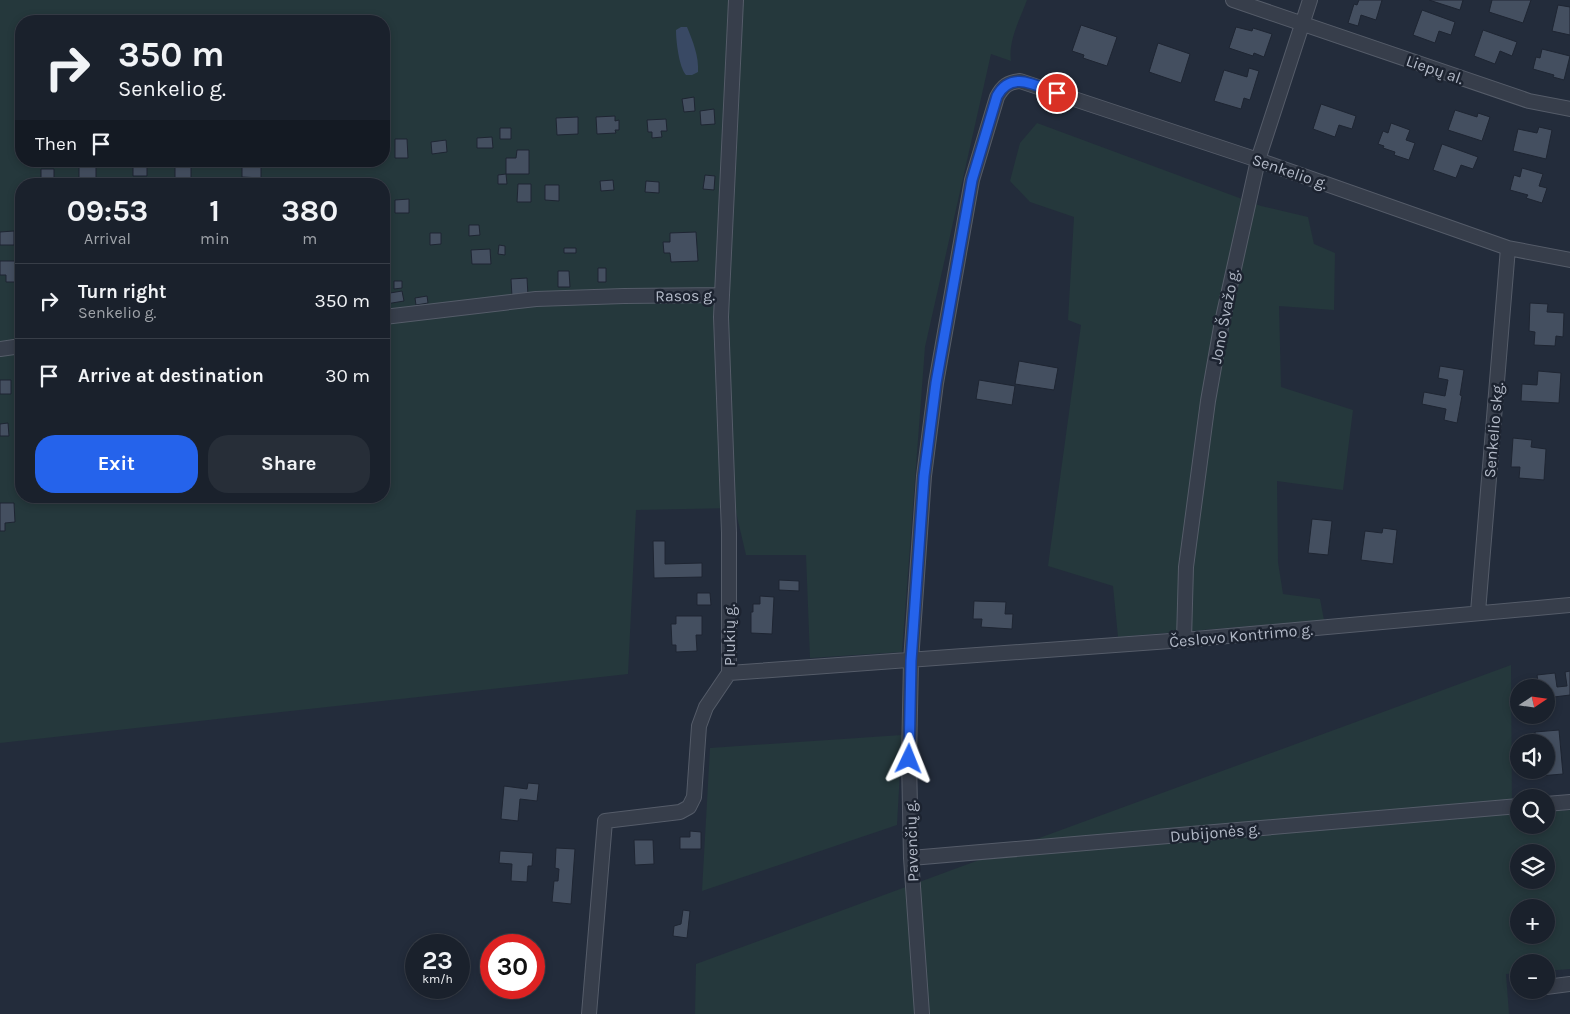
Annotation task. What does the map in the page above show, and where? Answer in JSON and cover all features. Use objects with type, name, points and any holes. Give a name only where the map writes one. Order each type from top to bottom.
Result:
[{"type":"street","name":"Rasos g.","points":[[390,316],[536,299],[722,295],[736,0]]},
{"type":"street","name":"Liepų al.","points":[[1233,0],[1529,101],[1570,109]]},
{"type":"street","name":"Jono Švažo g.","points":[[1184,640],[1186,567],[1208,401],[1221,327],[1258,160],[1310,0]]},
{"type":"street","name":"Senkelio g.","points":[[1010,82],[1020,81],[1258,160],[1508,248],[1570,260]]},
{"type":"street","name":"Pavenčių g.","points":[[922,1014],[911,858],[909,759],[911,661],[924,476],[936,383],[972,180],[997,96],[1002,88],[1010,82]]},
{"type":"street","name":"Senkelio skg.","points":[[1478,612],[1508,248]]},
{"type":"street","name":"Plukių g.","points":[[589,1014],[605,821],[680,812],[689,807],[694,797],[699,726],[706,707],[730,673],[722,295]]},
{"type":"street","points":[[0,349],[15,347]]},
{"type":"street","name":"Česlovo Kontrimo g.","points":[[730,673],[1184,640],[1570,605]]},
{"type":"street","points":[[1555,803],[1570,802]]},
{"type":"street","name":"Dubijonės g.","points":[[911,858],[1510,807]]},
{"type":"street","points":[[1555,986],[1570,984]]},
{"type":"green space","points":[[0,0],[1027,0],[1013,38],[1011,61],[991,54],[925,347],[902,652],[810,658],[806,555],[746,555],[735,508],[636,510],[628,674],[0,743]]},
{"type":"green space","points":[[1037,123],[1261,206],[1308,217],[1314,244],[1335,253],[1334,310],[1279,306],[1281,387],[1353,410],[1343,490],[1277,481],[1278,562],[1283,594],[1320,599],[1324,620],[1118,637],[1113,586],[1048,566],[1081,325],[1068,320],[1074,217],[1030,202],[1010,181],[1020,143]]},
{"type":"green space","points":[[1511,665],[1510,779],[1512,779],[1512,789],[1510,789],[1510,834],[1555,834],[1555,811],[1570,810],[1570,969],[1555,970],[1555,954],[1510,954],[1510,974],[1506,974],[1509,1014],[695,1014],[696,964]]},
{"type":"green space","points":[[902,735],[897,825],[702,891],[710,748]]},
{"type":"water","points":[[681,27],[687,27],[697,55],[698,72],[692,75],[686,75],[677,47],[676,30]]},
{"type":"building","points":[[1359,0],[1382,0],[1376,20],[1361,15],[1358,26],[1348,23],[1354,4],[1357,5]]},
{"type":"building","points":[[1429,0],[1463,0],[1460,10]]},
{"type":"building","points":[[1492,0],[1531,0],[1523,23],[1489,12]]},
{"type":"building","points":[[1558,5],[1570,7],[1570,35],[1552,31]]},
{"type":"building","points":[[1422,10],[1455,22],[1451,35],[1439,31],[1435,43],[1413,35]]},
{"type":"building","points":[[1081,25],[1117,37],[1107,66],[1083,58],[1084,55],[1072,51]]},
{"type":"building","points":[[1236,27],[1252,31],[1253,28],[1272,34],[1264,57],[1254,53],[1253,56],[1229,48]]},
{"type":"building","points":[[1483,30],[1517,42],[1512,56],[1500,51],[1495,64],[1474,56]]},
{"type":"building","points":[[1158,43],[1190,54],[1181,83],[1149,72]]},
{"type":"building","points":[[1542,49],[1570,56],[1564,80],[1533,69],[1536,57],[1540,58]]},
{"type":"building","points":[[1249,68],[1259,71],[1250,100],[1244,98],[1241,109],[1214,101],[1224,70],[1247,77]]},
{"type":"building","points":[[694,97],[695,111],[684,112],[682,99]]},
{"type":"building","points":[[1321,104],[1356,116],[1352,129],[1339,125],[1335,137],[1313,129]]},
{"type":"building","points":[[714,109],[715,124],[701,125],[700,111]]},
{"type":"building","points":[[1455,110],[1477,117],[1478,113],[1490,117],[1482,141],[1448,130]]},
{"type":"building","points":[[615,116],[615,121],[619,120],[619,130],[615,130],[616,133],[597,134],[596,117]]},
{"type":"building","points":[[578,117],[578,134],[557,135],[556,118]]},
{"type":"building","points":[[666,119],[667,131],[661,131],[662,137],[652,138],[652,132],[648,132],[647,120]]},
{"type":"building","points":[[1391,123],[1410,130],[1406,140],[1415,143],[1409,160],[1394,155],[1395,152],[1378,144],[1383,131],[1388,133]]},
{"type":"building","points":[[1539,127],[1552,130],[1546,159],[1513,151],[1518,129],[1537,133]]},
{"type":"building","points":[[500,128],[511,128],[511,139],[500,139]]},
{"type":"building","points":[[492,137],[493,148],[477,148],[477,138]]},
{"type":"building","points":[[395,139],[407,139],[408,158],[395,158]]},
{"type":"building","points":[[446,140],[447,152],[432,154],[431,142]]},
{"type":"building","points":[[1442,144],[1478,157],[1473,169],[1461,165],[1456,178],[1433,170]]},
{"type":"building","points":[[517,150],[529,150],[529,174],[506,174],[506,158],[516,158]]},
{"type":"building","points":[[79,167],[96,167],[96,178],[79,178]]},
{"type":"building","points":[[133,167],[147,167],[147,176],[133,176]]},
{"type":"building","points":[[175,167],[191,167],[191,178],[175,178]]},
{"type":"building","points":[[242,167],[261,167],[261,178],[242,177]]},
{"type":"building","points":[[1522,168],[1543,174],[1539,186],[1547,188],[1542,203],[1526,198],[1528,195],[1510,190],[1514,175],[1520,177]]},
{"type":"building","points":[[41,169],[54,169],[54,178],[41,178]]},
{"type":"building","points":[[506,174],[507,184],[498,184],[498,175]]},
{"type":"building","points":[[705,175],[715,176],[714,190],[703,189]]},
{"type":"building","points":[[613,180],[614,190],[601,191],[600,181]]},
{"type":"building","points":[[646,181],[659,182],[659,193],[645,192]]},
{"type":"building","points":[[518,184],[531,184],[531,202],[517,202]]},
{"type":"building","points":[[545,185],[559,185],[559,201],[545,200]]},
{"type":"building","points":[[409,199],[409,213],[395,213],[395,200]]},
{"type":"building","points":[[469,225],[479,225],[480,235],[469,236]]},
{"type":"building","points":[[14,231],[14,245],[0,245],[0,232]]},
{"type":"building","points":[[696,232],[698,261],[671,262],[670,253],[664,253],[663,242],[670,242],[670,233]]},
{"type":"building","points":[[430,233],[441,233],[441,244],[430,245]]},
{"type":"building","points":[[499,245],[505,246],[505,255],[498,254]]},
{"type":"building","points":[[564,248],[576,248],[576,253],[564,253]]},
{"type":"building","points":[[490,249],[491,264],[472,264],[471,250]]},
{"type":"building","points":[[0,261],[15,261],[15,282],[6,282],[6,275],[0,275]]},
{"type":"building","points":[[598,268],[606,268],[606,282],[598,282]]},
{"type":"building","points":[[558,271],[569,271],[570,287],[558,287]]},
{"type":"building","points":[[527,278],[528,296],[512,297],[511,279]]},
{"type":"building","points":[[394,281],[402,281],[402,288],[394,289]]},
{"type":"building","points":[[402,291],[404,301],[390,303],[390,293]]},
{"type":"building","points":[[427,296],[428,303],[416,305],[415,298]]},
{"type":"building","points":[[1530,303],[1548,304],[1547,312],[1564,313],[1563,337],[1556,336],[1555,346],[1534,345],[1535,332],[1529,331]]},
{"type":"building","points":[[1019,361],[1058,368],[1054,390],[1015,384]]},
{"type":"building","points":[[1440,366],[1464,370],[1457,423],[1444,420],[1446,409],[1422,404],[1424,392],[1445,396],[1448,380],[1438,378]]},
{"type":"building","points":[[1538,371],[1561,373],[1559,403],[1521,401],[1522,384],[1537,385]]},
{"type":"building","points":[[0,380],[11,380],[11,394],[0,394]]},
{"type":"building","points":[[979,380],[1015,386],[1012,405],[976,399]]},
{"type":"building","points":[[8,423],[9,436],[0,436],[0,424]]},
{"type":"building","points":[[1513,438],[1532,440],[1531,447],[1546,449],[1544,480],[1519,478],[1520,467],[1511,467]]},
{"type":"building","points":[[0,503],[14,503],[15,522],[5,523],[5,531],[0,531]]},
{"type":"building","points":[[1312,519],[1332,521],[1328,555],[1308,553]]},
{"type":"building","points":[[1383,528],[1397,530],[1393,564],[1361,560],[1365,531],[1382,533]]},
{"type":"building","points":[[653,541],[665,541],[665,564],[702,563],[702,577],[654,578]]},
{"type":"building","points":[[779,580],[799,581],[799,591],[779,590]]},
{"type":"building","points":[[697,593],[710,593],[711,605],[697,605]]},
{"type":"building","points":[[760,596],[774,597],[772,634],[751,633],[751,612],[753,612],[753,604],[760,604]]},
{"type":"building","points":[[974,601],[1006,602],[1005,614],[1013,614],[1012,629],[981,627],[982,619],[973,619]]},
{"type":"building","points":[[676,616],[702,616],[702,635],[696,635],[697,651],[676,652],[676,645],[672,645],[671,624],[676,624]]},
{"type":"building","points":[[1570,671],[1570,695],[1555,697],[1555,679],[1538,679],[1537,675],[1555,673],[1557,687],[1567,686],[1565,672]]},
{"type":"building","points":[[1559,730],[1563,774],[1555,775],[1555,734],[1535,734],[1535,732]]},
{"type":"building","points":[[528,783],[539,784],[537,801],[520,799],[518,821],[501,819],[504,786],[527,789]]},
{"type":"building","points":[[690,831],[701,832],[701,849],[680,849],[680,837],[690,837]]},
{"type":"building","points":[[634,840],[653,840],[654,864],[635,865]]},
{"type":"building","points":[[556,848],[575,849],[571,904],[552,902],[554,881],[558,881],[559,869],[555,868]]},
{"type":"building","points":[[500,851],[533,853],[532,866],[528,866],[527,882],[511,881],[512,864],[499,863]]},
{"type":"building","points":[[683,910],[690,911],[687,938],[673,936],[674,926],[681,924]]},
{"type":"route","points":[[909,759],[911,661],[924,476],[936,383],[972,180],[997,96],[1002,88],[1010,82],[1020,81],[1057,93]]}]
